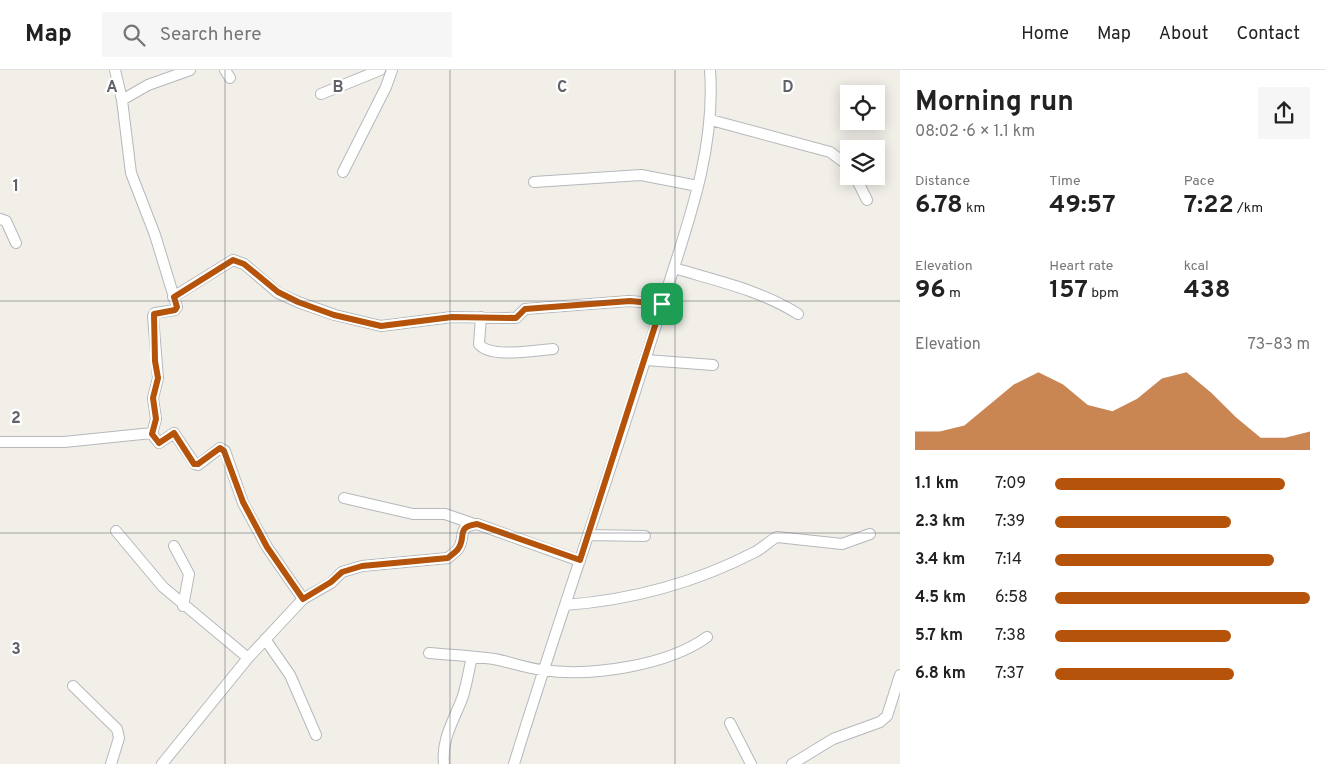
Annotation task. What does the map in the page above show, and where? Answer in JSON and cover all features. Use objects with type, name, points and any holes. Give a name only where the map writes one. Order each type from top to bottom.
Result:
[{"type":"street","points":[[115,70],[122,100],[131,173],[155,236],[177,307],[175,310],[155,313],[153,316],[158,378],[153,398],[156,419],[152,433]]},
{"type":"street","points":[[122,100],[148,85],[190,70]]},
{"type":"street","points":[[322,94],[380,70]]},
{"type":"street","points":[[343,172],[386,87],[391,70]]},
{"type":"street","points":[[514,764],[543,670],[646,360],[698,186],[711,120],[710,70]]},
{"type":"street","points":[[711,120],[830,152],[840,159]]},
{"type":"street","points":[[534,182],[641,175],[698,186]]},
{"type":"street","points":[[860,185],[867,200]]},
{"type":"street","points":[[0,219],[6,221],[16,243]]},
{"type":"street","points":[[174,297],[233,260],[239,260],[278,292],[298,302],[334,315],[381,326],[452,317],[516,318],[525,309],[630,301],[662,304]]},
{"type":"street","points":[[674,268],[759,293],[778,301],[798,314]]},
{"type":"street","points":[[481,317],[479,344],[487,350],[526,353],[553,349]]},
{"type":"street","points":[[646,360],[714,365]]},
{"type":"street","points":[[0,442],[64,442],[152,433]]},
{"type":"street","points":[[152,433],[159,443],[174,433],[194,464],[198,464],[220,448],[224,451],[243,502],[267,547],[303,599]]},
{"type":"street","points":[[344,498],[413,514],[445,514],[580,560]]},
{"type":"street","points":[[162,764],[248,658],[303,599],[331,582],[342,572],[355,568],[448,558],[459,548],[463,529],[477,524]]},
{"type":"street","points":[[116,530],[163,587],[183,606],[248,658]]},
{"type":"street","points":[[588,534],[645,536]]},
{"type":"street","points":[[565,605],[627,598],[679,584],[756,552],[777,537],[842,544],[870,534]]},
{"type":"street","points":[[174,546],[189,574],[183,606]]},
{"type":"street","points":[[430,653],[472,656],[543,670],[590,670],[634,667],[689,647],[707,637]]},
{"type":"street","points":[[265,639],[290,675],[316,735]]},
{"type":"street","points":[[444,764],[442,748],[449,726],[463,695],[472,656]]},
{"type":"street","points":[[792,764],[833,739],[880,722],[887,716],[900,675]]},
{"type":"street","points":[[73,686],[117,729],[119,738],[111,764]]},
{"type":"street","points":[[730,723],[751,764]]},
{"type":"route","points":[[233,260],[239,260],[278,292],[298,302],[334,315],[385,327],[452,317],[516,318],[525,309],[630,301],[662,304],[646,360],[580,560],[477,524],[463,529],[459,548],[448,558],[362,566],[342,572],[331,582],[303,599],[267,547],[243,502],[224,451],[220,448],[198,464],[194,464],[174,433],[159,443],[152,434],[156,419],[153,398],[158,378],[155,361],[153,316],[155,313],[175,310],[177,307],[174,297],[233,260]]}]
